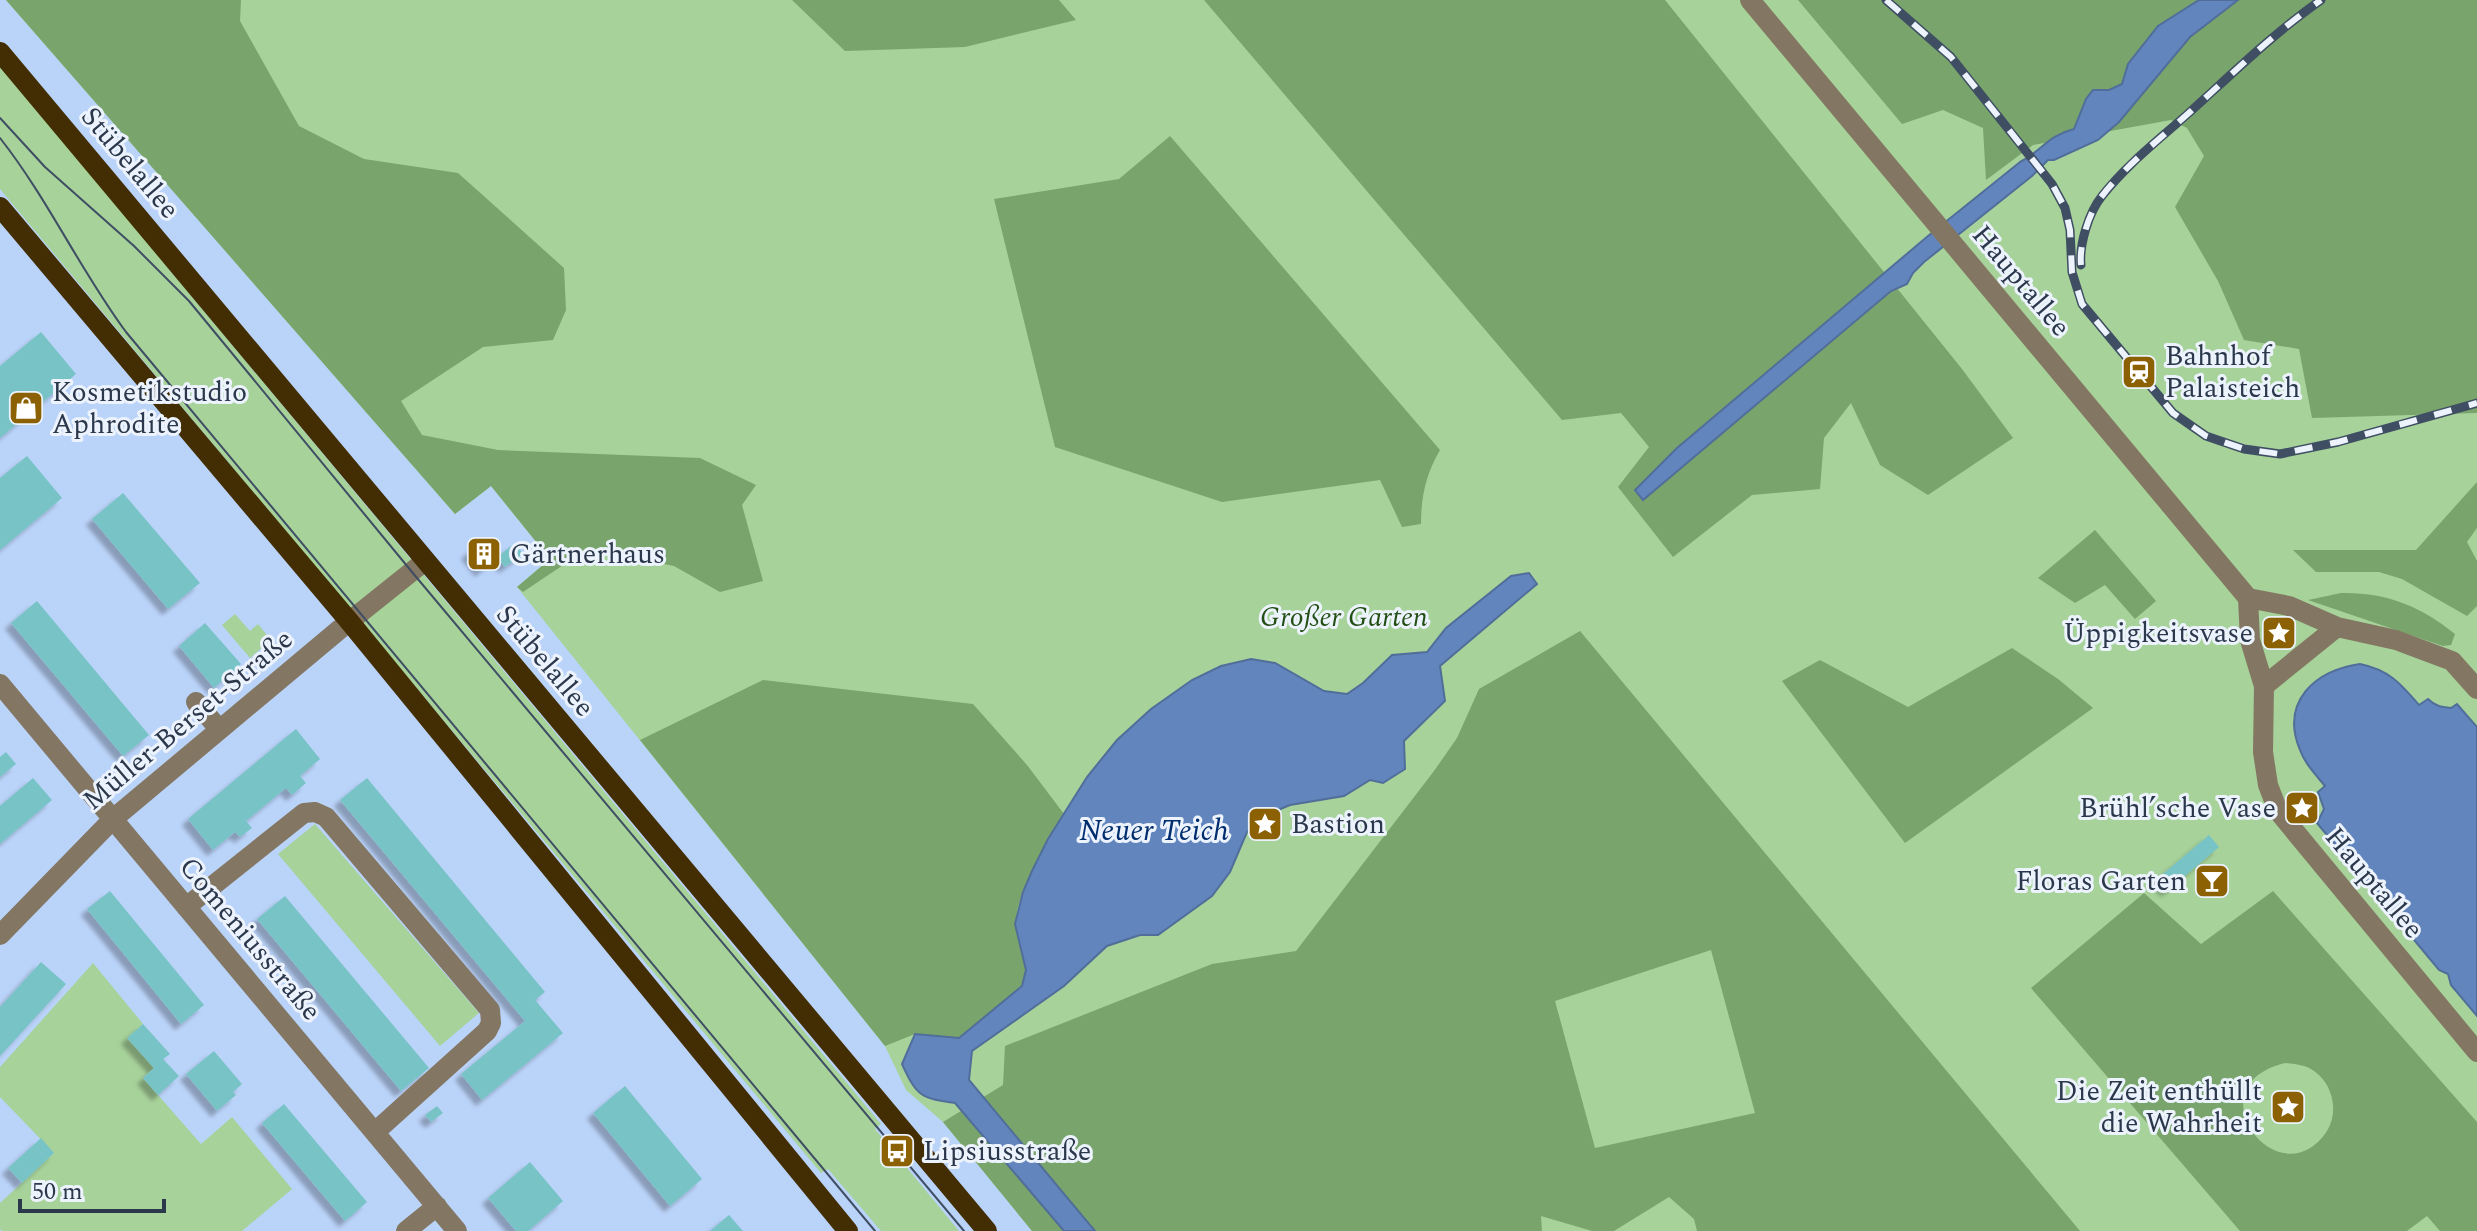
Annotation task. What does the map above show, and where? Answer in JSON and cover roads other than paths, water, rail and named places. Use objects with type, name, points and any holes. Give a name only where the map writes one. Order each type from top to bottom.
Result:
[{"type":"main road","name":"Stübelallee","points":[[0,52],[987,1231]]},
{"type":"main road","points":[[0,207],[349,621],[848,1231]]},
{"type":"street","name":"Hauptallee","points":[[1750,0],[2248,598],[2250,640],[2264,686],[2263,752],[2268,785],[2278,811],[2477,1052]]},
{"type":"street","name":"Müller-Berset-Straße","points":[[0,935],[113,819],[425,561]]},
{"type":"street","points":[[2248,598],[2289,606],[2337,627],[2396,640],[2452,661],[2477,689]]},
{"type":"street","points":[[2264,686],[2337,627]]},
{"type":"street","name":"Comeniusstraße","points":[[0,684],[457,1231]]},
{"type":"street","points":[[196,702],[219,729]]},
{"type":"street","points":[[186,907],[304,813],[315,812],[326,817],[490,1010],[491,1023],[487,1031],[375,1132]]},
{"type":"street","points":[[406,1231],[437,1206]]},
{"type":"water","points":[[2199,0],[2238,0],[2190,37],[2119,122],[2098,140],[2048,160],[1924,262],[1907,284],[1891,291],[1643,500],[1635,490],[1677,448],[2020,162],[2057,135],[2074,129],[2093,90],[2109,90],[2122,84],[2128,64],[2158,26]]},
{"type":"water","name":"Neuer Teich","points":[[1529,573],[1537,584],[1440,666],[1445,701],[1404,741],[1405,769],[1383,783],[1370,780],[1344,796],[1290,805],[1266,815],[1247,832],[1230,872],[1212,896],[1158,935],[1140,935],[1107,946],[1064,986],[972,1051],[969,1080],[1095,1231],[1064,1231],[955,1103],[921,1094],[902,1064],[915,1034],[959,1038],[1022,986],[1026,970],[1015,924],[1023,892],[1048,839],[1087,777],[1117,740],[1151,709],[1192,680],[1221,666],[1251,659],[1275,663],[1324,691],[1347,694],[1392,655],[1427,652],[1446,628],[1511,576]]},
{"type":"water","points":[[2360,664],[2393,678],[2419,705],[2428,699],[2444,707],[2451,708],[2457,704],[2477,727],[2477,1016],[2451,985],[2448,974],[2439,970],[2317,823],[2324,809],[2318,792],[2325,786],[2300,750],[2295,733],[2298,703],[2316,681],[2344,667]]},
{"type":"tram line","points":[[0,118],[45,167],[134,246],[189,301],[964,1231]]},
{"type":"tram line","points":[[0,138],[126,332],[875,1231]]},
{"type":"railway","points":[[1886,0],[1951,57],[2052,184],[2065,208],[2070,230],[2072,272],[2082,304],[2173,413],[2206,436],[2244,449],[2280,454],[2338,442],[2477,403]]},
{"type":"railway","points":[[2081,265],[2083,238],[2089,219],[2112,184],[2254,54],[2321,0]]},
{"type":"place","name":"Bahnhof Palaisteich","points":[[2139,372]]},
{"type":"place","name":"Kosmetikstudio Aphrodite","points":[[26,408]]},
{"type":"place","name":"Gärtnerhaus","points":[[484,554]]},
{"type":"place","name":"Üppigkeitsvase","points":[[2279,633]]},
{"type":"place","name":"Brühl’sche Vase","points":[[2302,808]]},
{"type":"place","name":"Bastion","points":[[1265,824]]},
{"type":"place","name":"Floras Garten","points":[[2212,881]]},
{"type":"place","name":"Die Zeit enthüllt die Wahrheit","points":[[2288,1107]]},
{"type":"place","name":"Lipsiusstraße","points":[[897,1151]]},
{"type":"park label","name":"Großer Garten","points":[[1344,617]]}]
